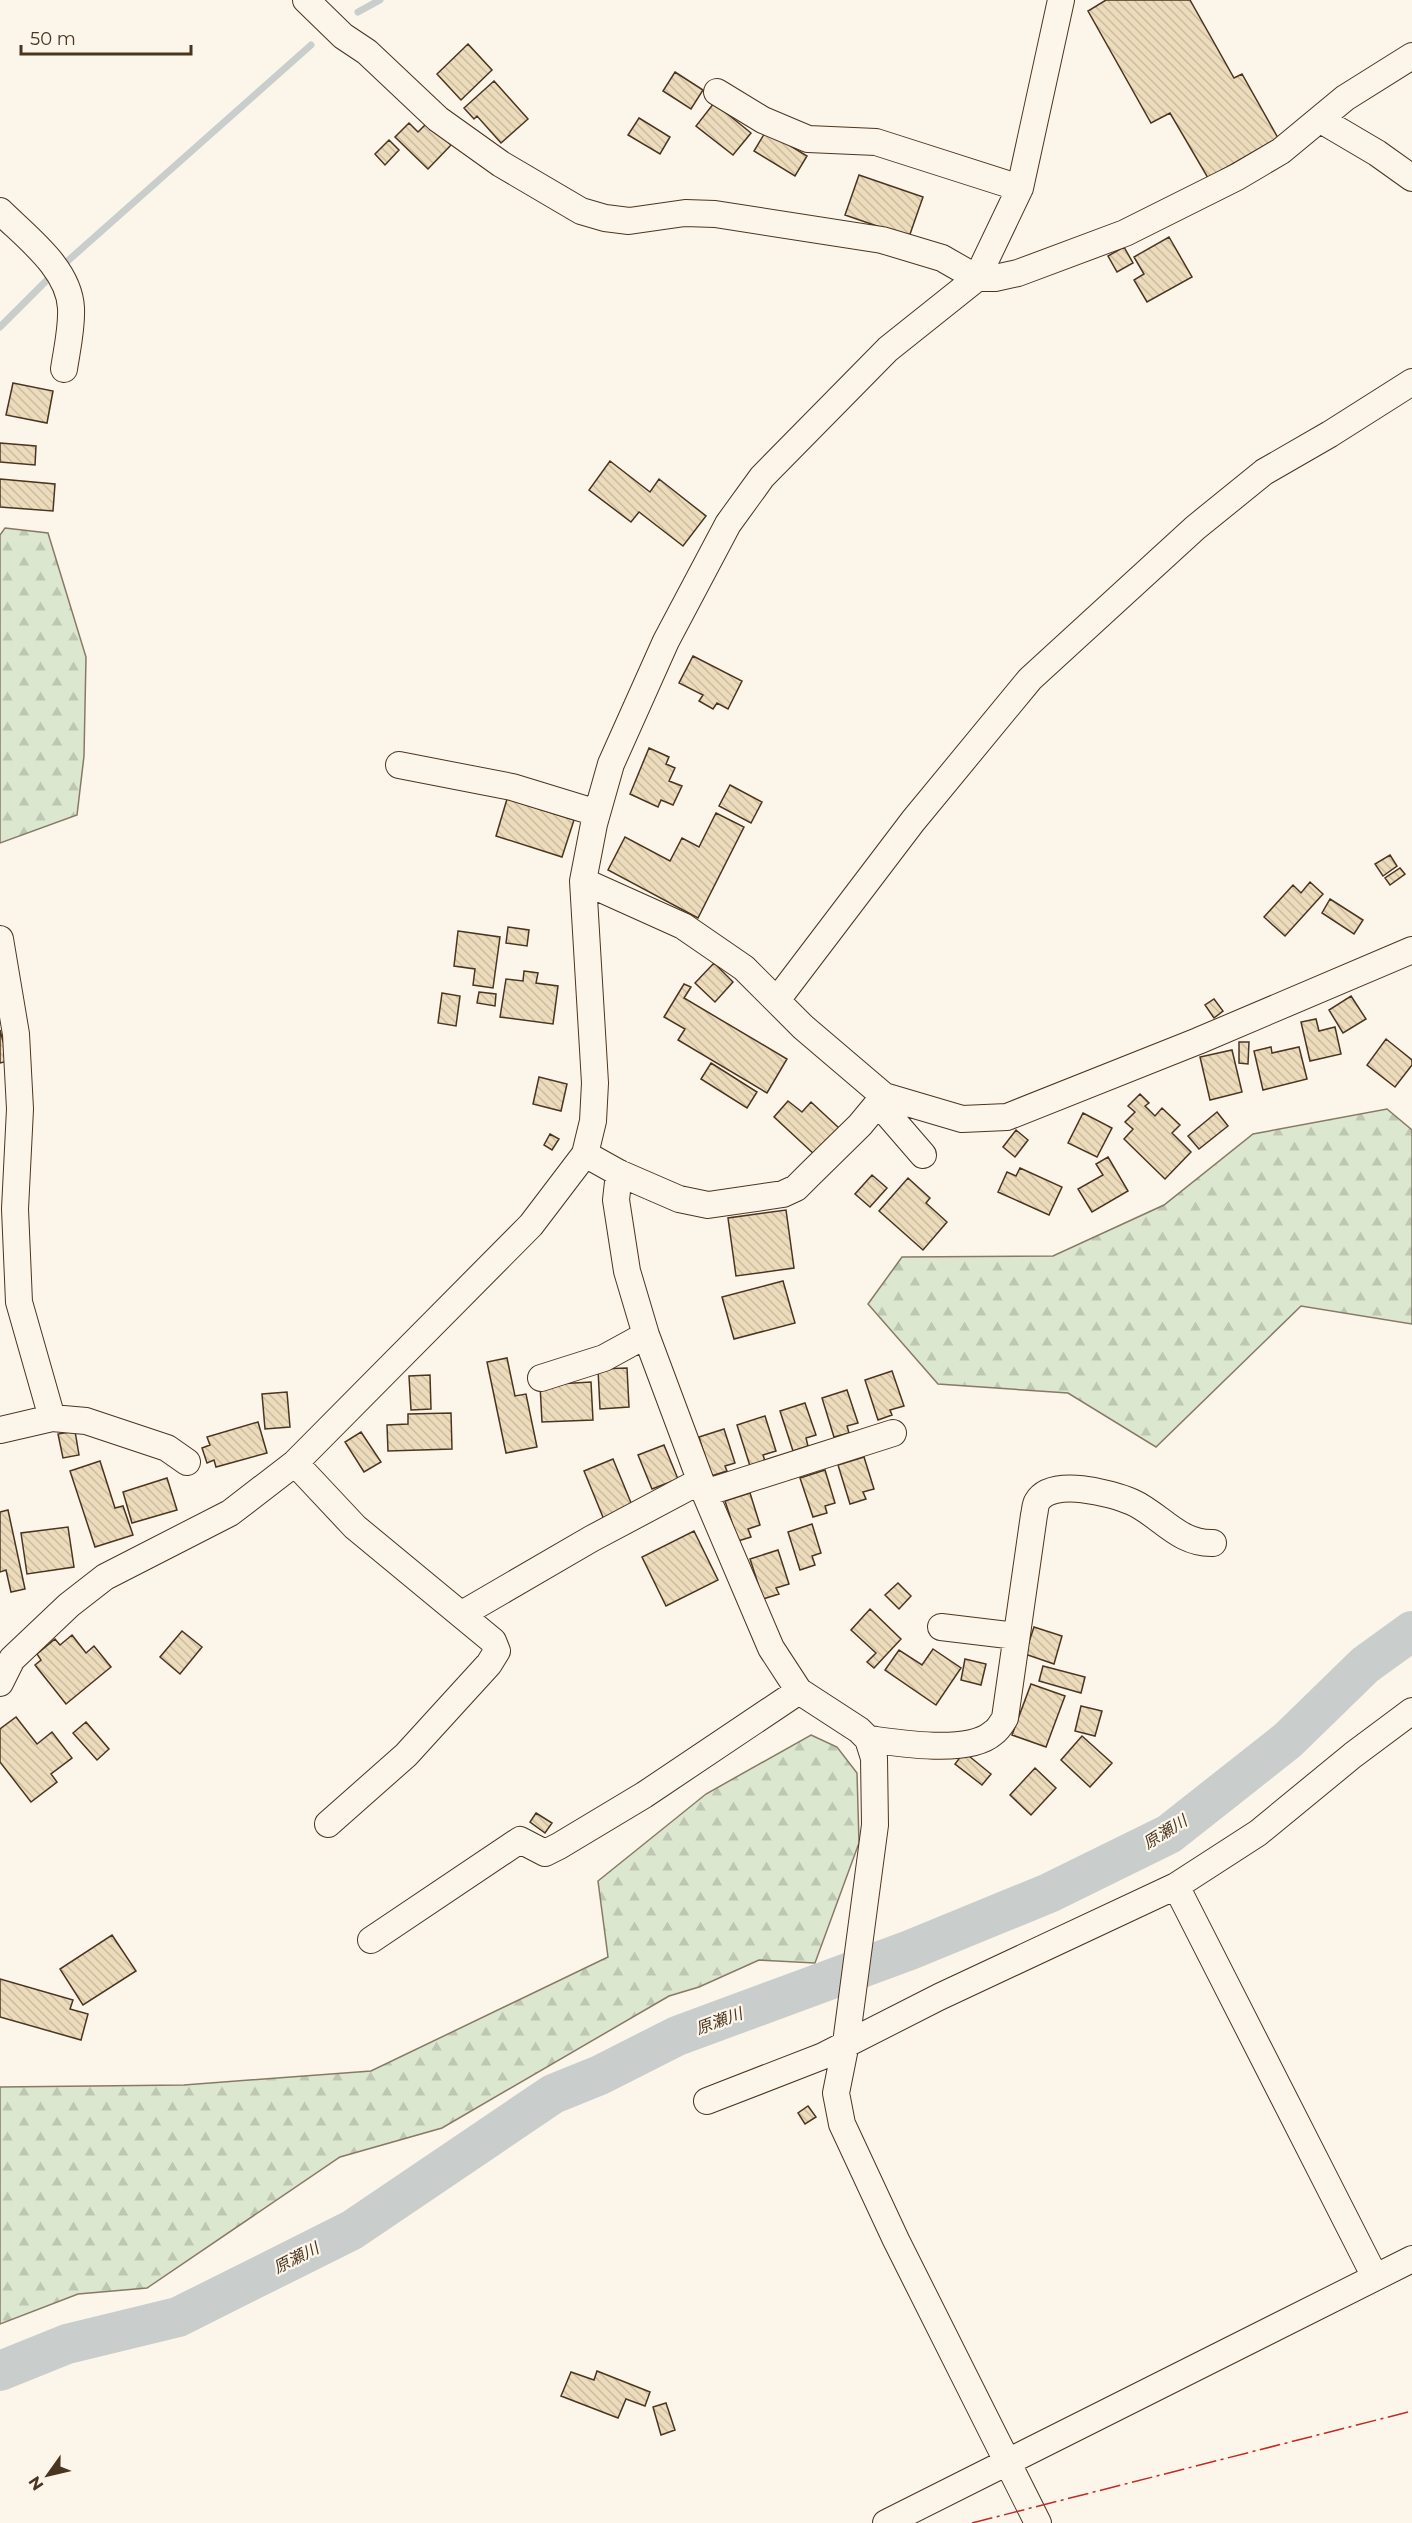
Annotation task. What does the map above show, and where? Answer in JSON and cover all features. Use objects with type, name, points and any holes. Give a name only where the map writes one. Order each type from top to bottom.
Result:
[{"type":"street","points":[[306,0],[343,36],[367,52],[438,119],[501,164],[581,211],[605,218],[629,221],[685,213],[715,214],[882,240],[942,258],[977,278],[995,278],[1017,273],[1125,233],[1237,177],[1281,151],[1345,98],[1412,56]]},
{"type":"street","points":[[0,1683],[6,1654],[105,1577],[230,1513],[295,1463],[531,1226],[585,1155],[593,1121],[595,1083],[583,881],[597,813],[611,764],[666,641],[728,524],[762,477],[880,357],[977,278],[1020,188],[1061,0]]},
{"type":"street","points":[[717,92],[763,120],[808,139],[876,142],[1020,188]]},
{"type":"street","points":[[1321,120],[1377,153],[1412,178]]},
{"type":"street","points":[[0,211],[59,274],[71,307],[64,369]]},
{"type":"street","points":[[777,1000],[913,821],[1030,679],[1195,528],[1264,472],[1330,434],[1412,382]]},
{"type":"street","points":[[399,765],[512,787],[597,813]]},
{"type":"street","points":[[583,881],[683,926],[744,968],[881,1100],[923,1155]]},
{"type":"street","points":[[0,939],[6,1008],[16,1034],[20,1109],[15,1209],[19,1302],[52,1418]]},
{"type":"street","points":[[881,1100],[962,1119],[1008,1117],[1188,1045],[1412,950]]},
{"type":"street","points":[[585,1155],[619,1173],[679,1199],[708,1205],[783,1194],[803,1181],[860,1125],[881,1100]]},
{"type":"street","points":[[619,1173],[616,1200],[627,1271],[646,1335],[703,1487],[771,1648],[799,1691],[859,1730],[868,1739],[874,1758],[875,1826],[846,2043],[836,2093],[842,2124],[896,2240],[1038,2523]]},
{"type":"street","points":[[540,1378],[604,1358],[646,1335]]},
{"type":"street","points":[[0,1430],[52,1418],[87,1421],[167,1448],[186,1462]]},
{"type":"street","points":[[462,1614],[591,1539],[703,1487],[893,1433]]},
{"type":"street","points":[[295,1463],[355,1527],[493,1641],[497,1651],[406,1755],[328,1824]]},
{"type":"street","points":[[868,1739],[949,1745],[973,1743],[993,1734],[1005,1718],[1037,1502],[1050,1491],[1064,1488],[1086,1490],[1133,1502],[1185,1538],[1213,1543]]},
{"type":"street","points":[[941,1627],[1016,1636]]},
{"type":"street","points":[[371,1940],[520,1840],[545,1853],[559,1846],[644,1795],[799,1691]]},
{"type":"street","points":[[707,2101],[824,2056],[846,2043],[1176,1886],[1258,1833],[1353,1755],[1412,1711]]},
{"type":"street","points":[[1176,1886],[1375,2277]]},
{"type":"street","points":[[886,2523],[1412,2259]]},
{"type":"green space","points":[[5,528],[48,533],[86,657],[84,756],[77,815],[0,843],[0,535]]},
{"type":"green space","points":[[1387,1109],[1412,1130],[1412,1324],[1301,1306],[1156,1447],[1068,1393],[938,1384],[868,1304],[902,1257],[1053,1256],[1164,1205],[1253,1134]]},
{"type":"green space","points":[[811,1735],[837,1747],[857,1773],[859,1843],[815,1963],[759,1960],[699,1987],[669,1996],[442,2128],[340,2157],[147,2288],[78,2294],[0,2324],[0,2087],[184,2085],[371,2071],[608,1957],[598,1881],[706,1794]]},
{"type":"building","points":[[1106,0],[1190,0],[1234,78],[1242,74],[1278,138],[1208,178],[1170,113],[1151,123],[1088,11]]},
{"type":"building","points":[[468,44],[492,70],[461,100],[437,74]]},
{"type":"building","points":[[675,72],[703,90],[691,109],[663,91]]},
{"type":"building","points":[[494,81],[528,119],[501,143],[477,116],[474,119],[464,108]]},
{"type":"building","points":[[714,103],[751,133],[733,155],[696,126]]},
{"type":"building","points":[[639,118],[670,137],[660,154],[628,135]]},
{"type":"building","points":[[428,122],[451,145],[428,169],[395,137],[409,123],[418,132]]},
{"type":"building","points":[[766,131],[807,156],[795,176],[754,151]]},
{"type":"building","points":[[389,140],[399,150],[385,165],[375,154]]},
{"type":"building","points":[[859,175],[923,197],[909,237],[845,215]]},
{"type":"building","points":[[1169,237],[1192,277],[1147,302],[1134,280],[1144,274],[1134,257]]},
{"type":"building","points":[[1124,247],[1133,263],[1117,272],[1108,256]]},
{"type":"building","points":[[13,383],[53,391],[47,423],[6,415]]},
{"type":"building","points":[[0,443],[36,446],[35,465],[0,462]]},
{"type":"building","points":[[610,461],[650,492],[659,479],[706,516],[683,546],[639,512],[631,522],[589,490]]},
{"type":"building","points":[[0,479],[55,484],[53,511],[0,507]]},
{"type":"building","points":[[693,656],[742,681],[728,709],[717,703],[713,709],[699,701],[703,695],[679,683]]},
{"type":"building","points":[[649,748],[669,757],[666,764],[675,768],[669,781],[682,786],[673,805],[661,800],[658,807],[630,794]]},
{"type":"building","points":[[730,785],[762,802],[751,823],[719,806]]},
{"type":"building","points":[[507,799],[574,820],[562,857],[496,836]]},
{"type":"building","points":[[716,813],[744,827],[698,918],[608,870],[625,837],[670,861],[682,838],[699,847]]},
{"type":"building","points":[[1390,855],[1397,866],[1383,876],[1375,864]]},
{"type":"building","points":[[1400,868],[1405,874],[1390,885],[1385,878]]},
{"type":"building","points":[[1310,882],[1323,894],[1285,936],[1264,917],[1293,885],[1301,893]]},
{"type":"building","points":[[1330,899],[1363,920],[1354,934],[1322,913]]},
{"type":"building","points":[[508,927],[529,930],[527,946],[506,943]]},
{"type":"building","points":[[458,931],[500,937],[493,988],[473,985],[475,969],[454,966]]},
{"type":"building","points":[[714,963],[733,982],[715,1002],[695,983]]},
{"type":"building","points":[[524,971],[538,973],[536,983],[558,986],[553,1024],[500,1017],[506,979],[523,981]]},
{"type":"building","points":[[684,984],[691,987],[684,998],[787,1059],[767,1093],[678,1040],[685,1029],[664,1017]]},
{"type":"building","points":[[479,992],[496,994],[495,1006],[477,1003]]},
{"type":"building","points":[[442,993],[460,996],[456,1026],[438,1023]]},
{"type":"building","points":[[1351,996],[1366,1019],[1343,1033],[1329,1010]]},
{"type":"building","points":[[1214,999],[1223,1011],[1214,1018],[1205,1005]]},
{"type":"building","points":[[1316,1019],[1319,1031],[1335,1027],[1341,1054],[1310,1061],[1301,1022]]},
{"type":"building","points":[[0,1030],[8,1061],[0,1063]]},
{"type":"building","points":[[1386,1039],[1412,1060],[1412,1065],[1395,1087],[1367,1065]]},
{"type":"building","points":[[1239,1042],[1249,1042],[1248,1064],[1239,1063]]},
{"type":"building","points":[[1271,1047],[1272,1053],[1299,1047],[1307,1079],[1263,1090],[1254,1051]]},
{"type":"building","points":[[1232,1050],[1242,1092],[1210,1100],[1200,1057]]},
{"type":"building","points":[[711,1063],[757,1092],[747,1108],[701,1079]]},
{"type":"building","points":[[539,1077],[567,1084],[561,1111],[533,1104]]},
{"type":"building","points":[[1140,1094],[1149,1103],[1145,1106],[1155,1116],[1162,1108],[1180,1125],[1172,1133],[1191,1152],[1165,1179],[1124,1139],[1133,1129],[1125,1122],[1135,1112],[1128,1106]]},
{"type":"building","points":[[788,1101],[802,1112],[811,1102],[839,1128],[815,1155],[774,1117]]},
{"type":"building","points":[[1217,1112],[1228,1126],[1199,1149],[1188,1136]]},
{"type":"building","points":[[1083,1113],[1112,1128],[1097,1157],[1068,1143]]},
{"type":"building","points":[[1016,1130],[1028,1140],[1015,1157],[1003,1147]]},
{"type":"building","points":[[550,1134],[559,1139],[552,1150],[544,1145]]},
{"type":"building","points":[[1108,1157],[1128,1191],[1092,1212],[1078,1189],[1103,1175],[1096,1164]]},
{"type":"building","points":[[1020,1168],[1062,1187],[1049,1215],[998,1192],[1007,1172],[1016,1176]]},
{"type":"building","points":[[872,1175],[887,1188],[870,1207],[855,1194]]},
{"type":"building","points":[[908,1178],[930,1198],[926,1203],[947,1222],[923,1250],[879,1211]]},
{"type":"building","points":[[786,1210],[794,1268],[736,1276],[728,1218]]},
{"type":"building","points":[[783,1281],[795,1323],[734,1339],[722,1297]]},
{"type":"building","points":[[507,1358],[515,1396],[526,1394],[537,1447],[506,1453],[487,1362]]},
{"type":"building","points":[[627,1368],[629,1407],[600,1409],[598,1369]]},
{"type":"building","points":[[892,1371],[904,1406],[890,1410],[892,1415],[878,1420],[865,1380]]},
{"type":"building","points":[[430,1375],[431,1409],[411,1410],[409,1376]]},
{"type":"building","points":[[591,1382],[593,1420],[542,1422],[540,1385]]},
{"type":"building","points":[[847,1390],[858,1423],[847,1426],[849,1433],[834,1437],[822,1398]]},
{"type":"building","points":[[287,1392],[290,1427],[265,1429],[262,1394]]},
{"type":"building","points":[[805,1403],[816,1435],[806,1438],[808,1446],[793,1451],[780,1411]]},
{"type":"building","points":[[451,1413],[452,1449],[388,1451],[387,1425],[408,1424],[408,1414]]},
{"type":"building","points":[[765,1416],[776,1451],[763,1455],[765,1461],[750,1466],[737,1425]]},
{"type":"building","points":[[258,1422],[267,1453],[216,1467],[214,1460],[207,1463],[202,1448],[210,1445],[207,1437]]},
{"type":"building","points":[[724,1429],[735,1463],[725,1466],[727,1471],[711,1476],[699,1437]]},
{"type":"building","points":[[75,1431],[79,1455],[63,1458],[58,1434]]},
{"type":"building","points":[[361,1432],[381,1462],[364,1472],[345,1442]]},
{"type":"building","points":[[664,1445],[678,1479],[652,1489],[638,1455]]},
{"type":"building","points":[[864,1457],[874,1489],[863,1492],[866,1499],[850,1504],[838,1465]]},
{"type":"building","points":[[613,1459],[634,1510],[605,1522],[584,1471]]},
{"type":"building","points":[[100,1461],[115,1508],[123,1506],[133,1535],[95,1547],[70,1471]]},
{"type":"building","points":[[825,1470],[835,1503],[825,1506],[827,1513],[813,1517],[800,1478]]},
{"type":"building","points":[[167,1478],[177,1510],[132,1523],[123,1492]]},
{"type":"building","points":[[750,1493],[760,1525],[748,1529],[751,1537],[738,1541],[725,1501]]},
{"type":"building","points":[[8,1510],[25,1589],[11,1592],[6,1570],[0,1572],[0,1512]]},
{"type":"building","points":[[812,1524],[821,1553],[812,1556],[815,1565],[800,1570],[788,1532]]},
{"type":"building","points":[[68,1527],[74,1567],[27,1574],[21,1533]]},
{"type":"building","points":[[694,1531],[718,1580],[666,1606],[642,1557]]},
{"type":"building","points":[[778,1550],[789,1584],[776,1588],[779,1594],[763,1599],[750,1559]]},
{"type":"building","points":[[898,1583],[911,1596],[899,1609],[885,1595]]},
{"type":"building","points":[[870,1609],[901,1639],[874,1668],[867,1662],[876,1653],[851,1630]]},
{"type":"building","points":[[1034,1627],[1062,1636],[1054,1664],[1025,1654]]},
{"type":"building","points":[[182,1631],[202,1647],[180,1674],[160,1657]]},
{"type":"building","points":[[72,1635],[86,1653],[94,1646],[111,1667],[66,1704],[35,1665],[41,1660],[37,1654],[55,1639],[60,1645]]},
{"type":"building","points":[[933,1649],[961,1668],[936,1705],[885,1670],[899,1650],[922,1665]]},
{"type":"building","points":[[965,1659],[986,1664],[981,1685],[961,1680]]},
{"type":"building","points":[[1043,1666],[1085,1677],[1081,1693],[1039,1681]]},
{"type":"building","points":[[1031,1684],[1065,1696],[1046,1747],[1012,1735]]},
{"type":"building","points":[[1081,1706],[1102,1711],[1095,1736],[1075,1731]]},
{"type":"building","points":[[16,1717],[37,1744],[52,1732],[72,1758],[51,1774],[57,1782],[31,1802],[0,1762],[0,1729]]},
{"type":"building","points":[[86,1722],[109,1749],[97,1760],[73,1733]]},
{"type":"building","points":[[1082,1736],[1112,1763],[1090,1787],[1061,1760]]},
{"type":"building","points":[[964,1752],[991,1774],[982,1785],[955,1764]]},
{"type":"building","points":[[1035,1768],[1056,1788],[1031,1815],[1010,1795]]},
{"type":"building","points":[[536,1813],[552,1823],[545,1833],[530,1822]]},
{"type":"building","points":[[112,1935],[136,1971],[83,2005],[60,1969]]},
{"type":"building","points":[[0,1979],[73,2000],[70,2009],[88,2014],[81,2040],[0,2017]]},
{"type":"building","points":[[808,2106],[816,2117],[805,2124],[798,2113]]},
{"type":"building","points":[[597,2371],[650,2392],[645,2406],[626,2399],[618,2418],[561,2396],[571,2372],[594,2380]]},
{"type":"building","points":[[666,2403],[675,2430],[661,2435],[653,2407]]},
{"type":"waterway","points":[[358,12],[380,0]]},
{"type":"waterway","points":[[62,266],[311,45]]},
{"type":"waterway","points":[[0,327],[53,274]]},
{"type":"waterway","name":"原瀬川","points":[[0,2371],[67,2344],[178,2317],[352,2230],[553,2094],[600,2075],[677,2036],[910,1950],[1049,1893],[1169,1834],[1288,1740],[1365,1665],[1412,1631]]},
{"type":"power","points":[[972,2523],[1412,2411]]}]
